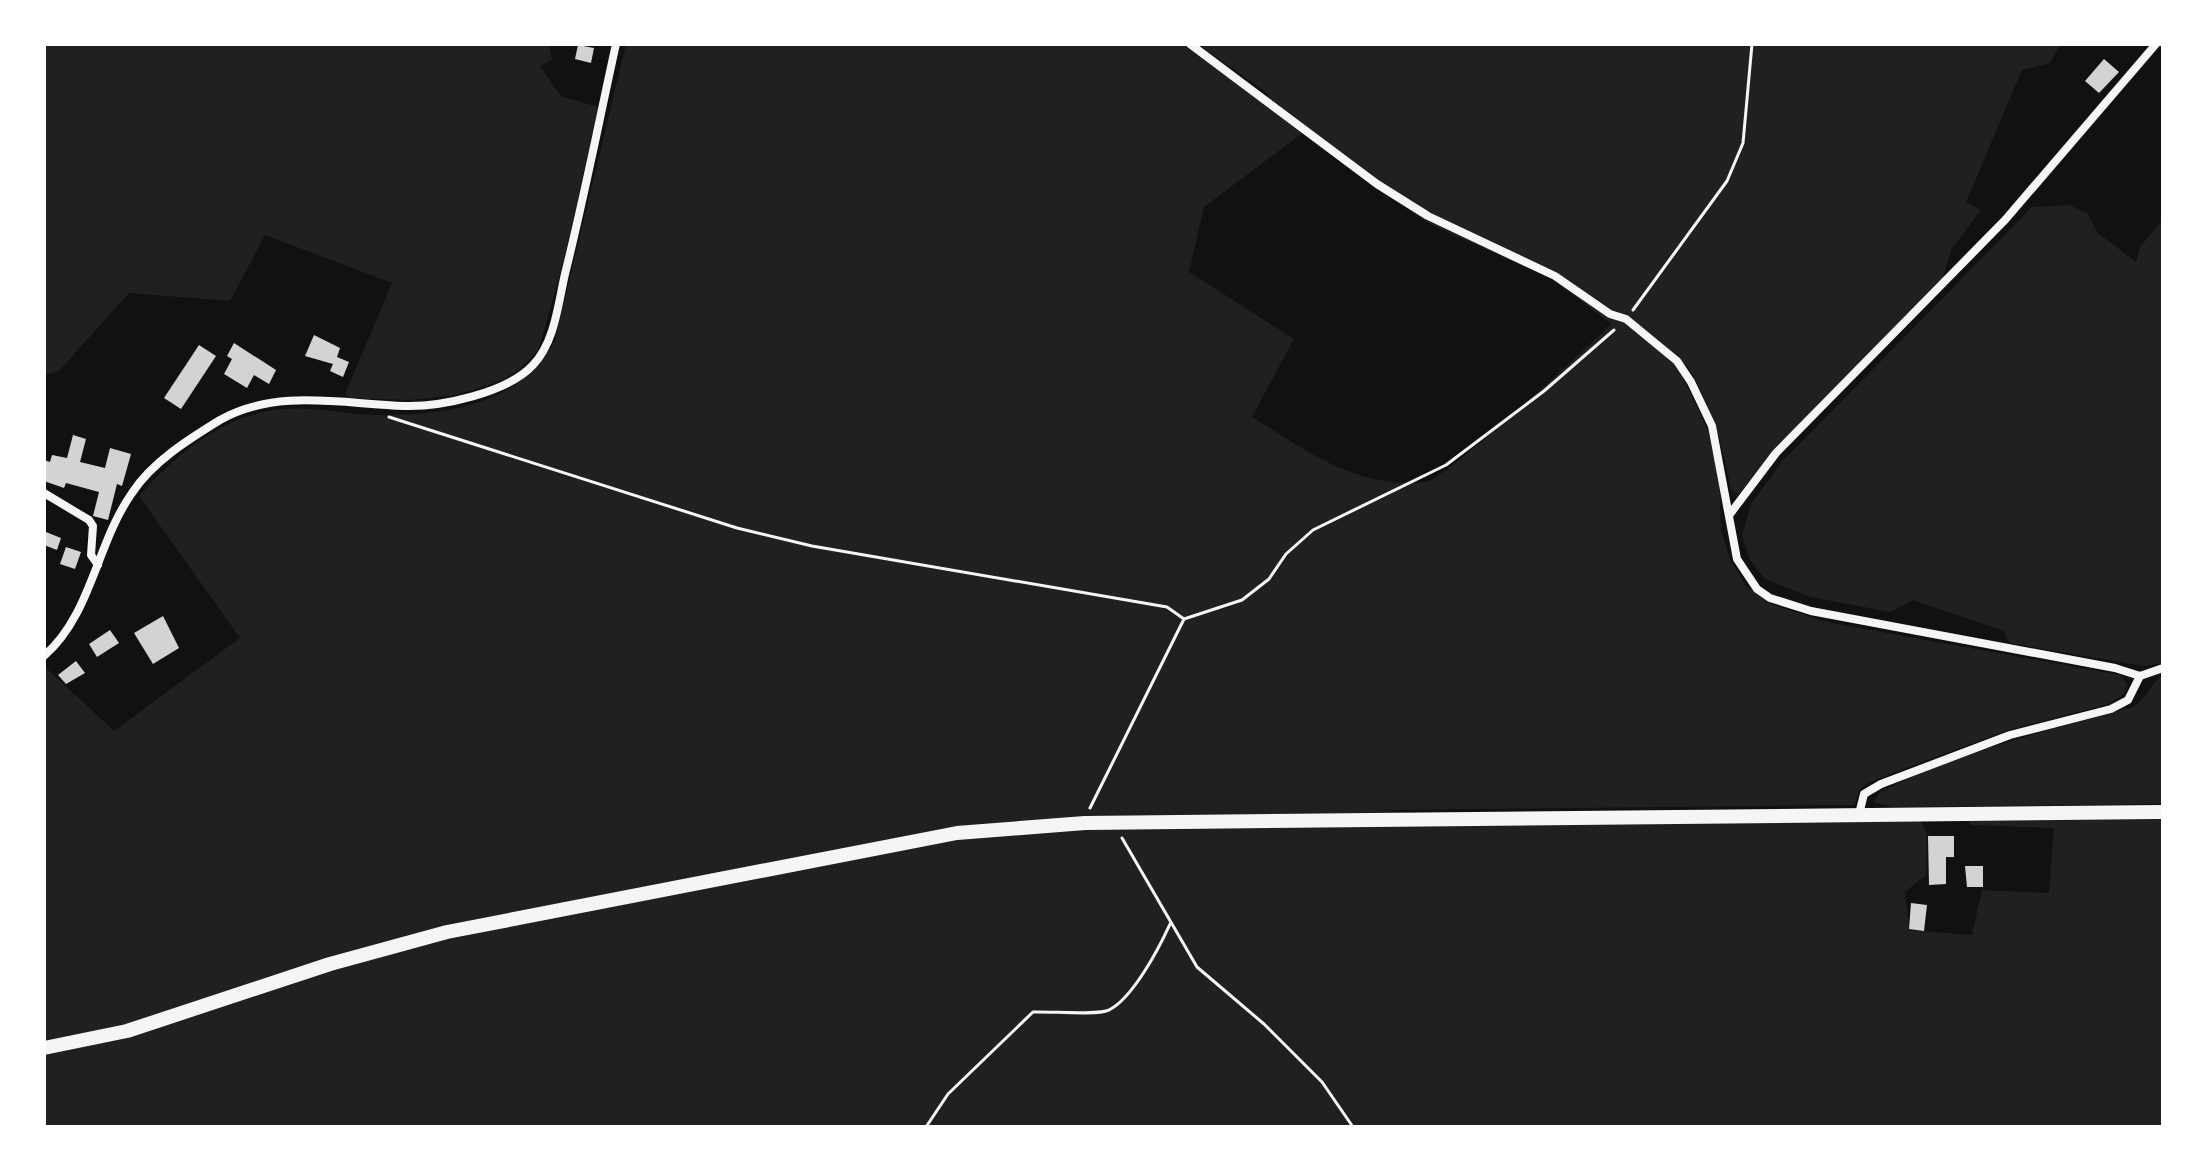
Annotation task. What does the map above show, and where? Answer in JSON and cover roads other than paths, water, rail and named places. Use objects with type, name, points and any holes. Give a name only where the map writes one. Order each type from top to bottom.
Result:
[{"type":"main road","points":[[44,1048],[127,1031],[330,964],[447,932],[957,833],[1085,823],[2163,812]]},
{"type":"street","points":[[44,656],[68,632],[131,494],[180,446],[220,421],[244,408],[279,402],[328,399],[405,406],[491,391],[512,381],[535,363],[554,319],[616,44]]},
{"type":"street","points":[[1190,44],[1377,184],[1428,216],[1555,276],[1610,314],[1626,319],[1677,361],[1712,426],[1737,559],[1745,576],[1770,598],[1834,616],[2115,668],[2140,676],[2163,668]]},
{"type":"street","points":[[1730,514],[1776,453],[2005,220],[2156,44]]},
{"type":"street","points":[[44,493],[89,520],[93,526],[91,555],[98,565]]},
{"type":"street","points":[[1859,814],[1864,794],[1881,784],[1995,740],[2111,709],[2128,700],[2140,676]]}]
